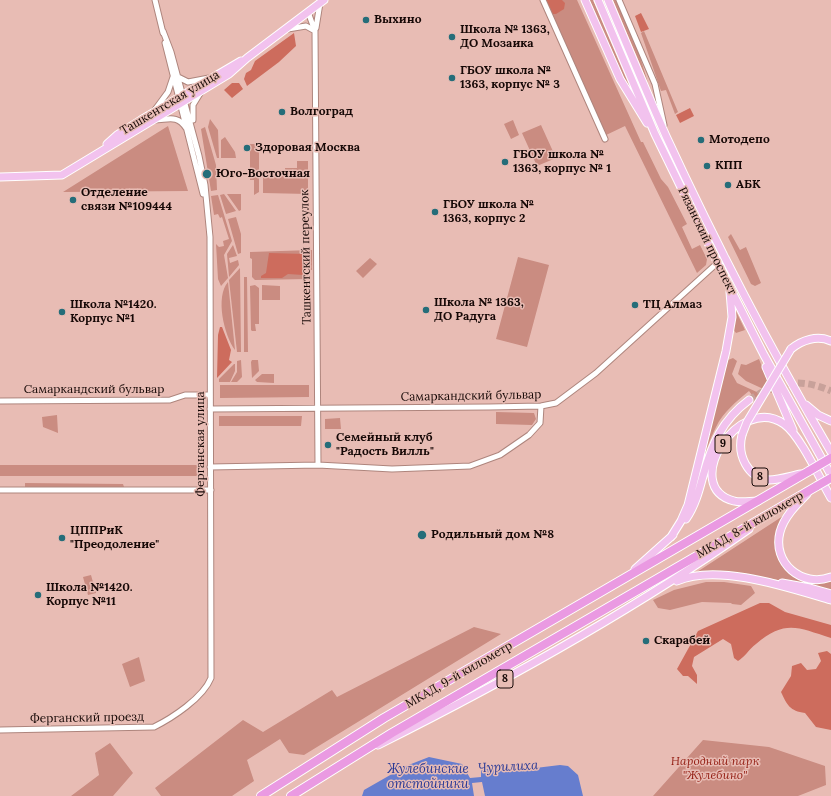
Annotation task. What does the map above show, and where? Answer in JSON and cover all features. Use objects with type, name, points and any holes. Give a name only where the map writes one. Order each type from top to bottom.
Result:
[{"type":"highway","name":"МКАД, 8-й километр","points":[[660,558],[831,458]]},
{"type":"highway","name":"МКАД, 8-й километр","points":[[669,573],[831,478]]},
{"type":"highway","name":"МКАД, 9-й километр","points":[[261,796],[384,718],[660,558]]},
{"type":"highway","name":"МКАД, 9-й километр","points":[[291,796],[344,763],[669,573]]},
{"type":"main road","points":[[585,0],[620,79],[655,134]]},
{"type":"main road","name":"Рязанский проспект","points":[[598,0],[655,134],[729,286],[764,356],[831,475]]},
{"type":"main road","name":"Рязанский проспект","points":[[608,0],[666,134],[725,256],[799,396],[831,452]]},
{"type":"main road","name":"Ташкентская улица","points":[[0,177],[62,175],[182,99],[212,77],[247,58],[322,1]]},
{"type":"main road","name":"Ташкентская улица","points":[[182,99],[201,91],[235,70],[247,58]]},
{"type":"main road","points":[[671,537],[681,521],[688,505],[726,351],[732,317],[729,286]]},
{"type":"main road","name":"8","points":[[808,471],[770,480],[761,478],[754,474],[742,459],[740,443],[747,422],[791,349],[808,340],[821,339],[831,341]]},
{"type":"main road","points":[[764,356],[776,394],[798,441],[831,498]]},
{"type":"main road","points":[[799,396],[818,415],[831,421]]},
{"type":"main road","points":[[614,585],[646,560],[671,537],[684,522],[693,507],[713,444],[720,430],[736,409],[749,400]]},
{"type":"main road","name":"9","points":[[758,501],[734,501],[724,497],[717,489],[712,480],[711,470],[719,450],[737,428],[747,421],[758,417],[770,417],[783,423],[788,427],[798,441]]},
{"type":"main road","points":[[817,486],[807,494],[787,516],[780,532],[779,548],[786,565],[800,576],[816,580],[831,576]]},
{"type":"main road","points":[[661,588],[782,506]]},
{"type":"main road","name":"8","points":[[344,763],[485,690],[661,588],[681,579],[713,575],[727,575],[810,588],[831,594]]},
{"type":"main road","points":[[766,582],[831,600]]},
{"type":"street","name":"Ферганская улица","points":[[155,0],[191,131],[205,203],[210,258],[212,670],[208,686]]},
{"type":"street","points":[[543,0],[605,139]]},
{"type":"street","points":[[619,0],[655,84],[666,134]]},
{"type":"street","points":[[286,29],[306,26],[315,31],[322,1]]},
{"type":"street","name":"Ташкентский переулок","points":[[308,12],[314,24],[315,31],[318,465]]},
{"type":"street","points":[[191,131],[176,118],[153,117],[176,76],[184,81],[190,82],[212,77]]},
{"type":"street","points":[[191,131],[192,107],[201,91]]},
{"type":"street","name":"Самаркандский бульвар","points":[[210,409],[542,406],[560,401],[596,373],[725,256]]},
{"type":"street","name":"Самаркандский бульвар","points":[[0,401],[170,400],[185,395],[210,395]]},
{"type":"street","points":[[210,467],[318,465],[392,469],[458,467],[483,463],[500,455],[535,430],[540,423],[542,406]]},
{"type":"street","points":[[0,490],[211,490]]},
{"type":"street","name":"Ферганский проезд","points":[[0,730],[154,727],[166,721],[208,686]]},
{"type":"green space","points":[[544,0],[577,0],[641,142],[643,142],[661,179],[668,187],[687,224],[682,227],[692,249],[700,245],[707,259],[706,265],[697,273],[625,126],[604,136]]},
{"type":"green space","points":[[589,0],[593,0],[631,90],[621,73]]},
{"type":"green space","points":[[613,0],[616,0],[638,50],[648,83]]},
{"type":"green space","points":[[644,31],[678,112],[675,114],[666,90],[661,91],[641,33]]},
{"type":"green space","points":[[210,119],[218,130],[219,158],[217,158],[208,127]]},
{"type":"green space","points":[[513,120],[519,135],[511,139],[504,124]]},
{"type":"green space","points":[[541,125],[556,158],[537,166],[522,133]]},
{"type":"green space","points":[[168,126],[188,191],[63,192]]},
{"type":"green space","points":[[205,127],[216,165],[217,190],[211,191],[201,129]]},
{"type":"green space","points":[[225,137],[235,152],[236,158],[221,158],[221,140]]},
{"type":"green space","points":[[250,144],[259,144],[259,192],[254,195],[254,180],[250,180]]},
{"type":"green space","points":[[297,161],[308,161],[308,194],[263,193],[263,173],[285,173],[285,168],[297,168]]},
{"type":"green space","points":[[224,194],[236,211],[226,214],[220,195]]},
{"type":"green space","points":[[227,194],[241,194],[241,210],[239,211]]},
{"type":"green space","points":[[218,195],[232,241],[224,255],[228,278],[221,286],[218,279],[216,244],[219,247],[224,246],[223,241],[229,239],[222,217],[220,218],[218,214],[214,215],[211,196]]},
{"type":"green space","points":[[236,217],[241,234],[241,253],[238,254],[228,219]]},
{"type":"green space","points":[[731,234],[740,250],[746,247],[761,283],[755,286],[751,284],[728,237]]},
{"type":"green space","points":[[233,245],[237,256],[229,258],[230,263],[238,260],[239,265],[229,277],[227,254]]},
{"type":"green space","points":[[312,250],[312,270],[301,265],[308,275],[308,279],[255,280],[252,277],[252,259],[250,258],[250,252]]},
{"type":"green space","points":[[518,257],[549,265],[527,347],[496,339]]},
{"type":"green space","points":[[370,258],[377,264],[363,278],[356,271]]},
{"type":"green space","points":[[240,268],[241,352],[237,352],[229,280]]},
{"type":"green space","points":[[244,277],[247,277],[248,352],[244,352]]},
{"type":"green space","points":[[228,282],[235,350],[227,335],[222,316],[222,297]]},
{"type":"green space","points":[[255,285],[259,288],[259,324],[255,324],[256,331],[252,331],[250,286]]},
{"type":"green space","points":[[262,285],[280,286],[280,300],[262,300]]},
{"type":"green space","points":[[735,309],[745,330],[736,333],[733,329]]},
{"type":"green space","points":[[733,358],[737,361],[732,374],[737,383],[759,393],[755,399],[749,391],[722,416],[707,447],[689,509],[728,360]]},
{"type":"green space","points":[[759,359],[772,393],[746,381],[738,374],[741,364],[746,365]]},
{"type":"green space","points":[[241,360],[242,377],[237,382],[231,382],[237,372],[237,361]]},
{"type":"green space","points":[[252,360],[258,360],[259,371],[252,378],[251,362]]},
{"type":"green space","points":[[234,364],[235,371],[230,382],[219,382],[219,379]]},
{"type":"green space","points":[[262,374],[274,374],[274,383],[257,382],[255,380]]},
{"type":"green space","points":[[220,385],[309,385],[309,397],[220,398]]},
{"type":"green space","points":[[496,412],[534,413],[536,419],[532,425],[496,424]]},
{"type":"green space","points":[[57,415],[58,433],[43,427],[42,417]]},
{"type":"green space","points":[[219,416],[302,416],[301,426],[219,426]]},
{"type":"green space","points":[[340,418],[341,429],[325,429],[325,419]]},
{"type":"green space","points":[[0,465],[199,465],[198,476],[0,476]]},
{"type":"green space","points":[[25,483],[123,484],[124,487],[25,490]]},
{"type":"green space","points":[[786,514],[777,545],[792,574],[831,580],[831,592],[748,575],[697,572]]},
{"type":"green space","points":[[91,575],[96,593],[88,595],[83,577]]},
{"type":"green space","points":[[706,582],[724,582],[751,586],[755,593],[741,605],[731,603],[702,602],[670,610],[658,608],[653,600],[674,590]]},
{"type":"green space","points":[[474,627],[501,634],[304,755],[289,753],[280,739],[247,760],[254,781],[232,796],[161,796],[155,788],[243,720],[263,732],[332,690],[337,697]]},
{"type":"green space","points":[[139,657],[145,681],[130,687],[122,664]]},
{"type":"green space","name":"Народный парк \"Жулебино\"","points":[[703,740],[769,747],[825,766],[826,785],[798,796],[653,796]]},
{"type":"green space","points":[[110,743],[133,773],[113,796],[71,796],[99,775],[95,753]]},
{"type":"shaded area","points":[[544,0],[562,0],[565,3],[564,9],[556,14],[549,14]]},
{"type":"shaded area","points":[[641,13],[649,29],[641,32],[635,16]]},
{"type":"shaded area","points":[[294,33],[296,46],[279,62],[247,86],[244,79],[246,73],[251,70],[255,61]]},
{"type":"shaded area","points":[[232,83],[239,83],[243,89],[232,98],[224,90]]},
{"type":"shaded area","points":[[690,108],[694,116],[680,123],[676,115]]},
{"type":"shaded area","points":[[269,253],[305,254],[309,256],[309,265],[303,275],[288,274],[282,278],[261,278],[261,276],[266,273]]},
{"type":"shaded area","points":[[220,327],[222,327],[231,350],[229,360],[232,362],[217,378],[218,335]]},
{"type":"shaded area","points":[[760,603],[769,603],[785,612],[831,625],[831,638],[801,629],[784,628],[766,636],[738,661],[734,658],[731,644],[723,639],[694,657],[692,666],[697,675],[697,684],[688,676],[683,676],[677,669],[698,631]]},
{"type":"shaded area","points":[[827,651],[831,654],[831,730],[816,727],[805,713],[792,709],[781,692],[791,676],[792,666],[801,663],[807,670],[816,669],[821,661],[818,653]]},
{"type":"water","name":"Жулебинские отстойники","points":[[429,757],[462,764],[470,778],[481,777],[481,771],[484,768],[511,771],[560,765],[568,766],[578,775],[583,796],[485,796],[482,782],[472,783],[474,796],[362,796],[364,790],[406,766]]},
{"type":"tunnel","points":[[749,400],[769,389],[788,384],[809,384],[831,391]]},
{"type":"place","name":"Выхино","points":[[366,20]]},
{"type":"place","name":"Школа № 1363, ДО Мозаика","points":[[452,37]]},
{"type":"place","name":"ГБОУ школа № 1363, корпус № 3","points":[[452,78]]},
{"type":"place","name":"Волгоград","points":[[282,112]]},
{"type":"place","name":"Мотодепо","points":[[701,140]]},
{"type":"place","name":"Здоровая Москва","points":[[247,148]]},
{"type":"place","name":"ГБОУ школа № 1363, корпус № 1","points":[[505,162]]},
{"type":"place","name":"КПП","points":[[707,166]]},
{"type":"place","name":"Юго-Восточная","points":[[207,174]]},
{"type":"place","name":"АБК","points":[[728,185]]},
{"type":"place","name":"Отделение связи №109444","points":[[73,200]]},
{"type":"place","name":"ГБОУ школа № 1363, корпус 2","points":[[435,212]]},
{"type":"place","name":"ТЦ Алмаз","points":[[635,305]]},
{"type":"place","name":"Школа № 1363, ДО Радуга","points":[[426,310]]},
{"type":"place","name":"Школа №1420. Корпус №1","points":[[62,312]]},
{"type":"place","name":"Семейный клуб \"Радость Вилль\"","points":[[328,445]]},
{"type":"place","name":"Родильный дом №8","points":[[422,535]]},
{"type":"place","name":"ЦППРиК \"Преодоление\"","points":[[62,538]]},
{"type":"place","name":"Школа №1420. Корпус №11","points":[[38,595]]},
{"type":"place","name":"Скарабей","points":[[646,641]]},
{"type":"water label","name":"Чурилиха","points":[[508,767]]}]
